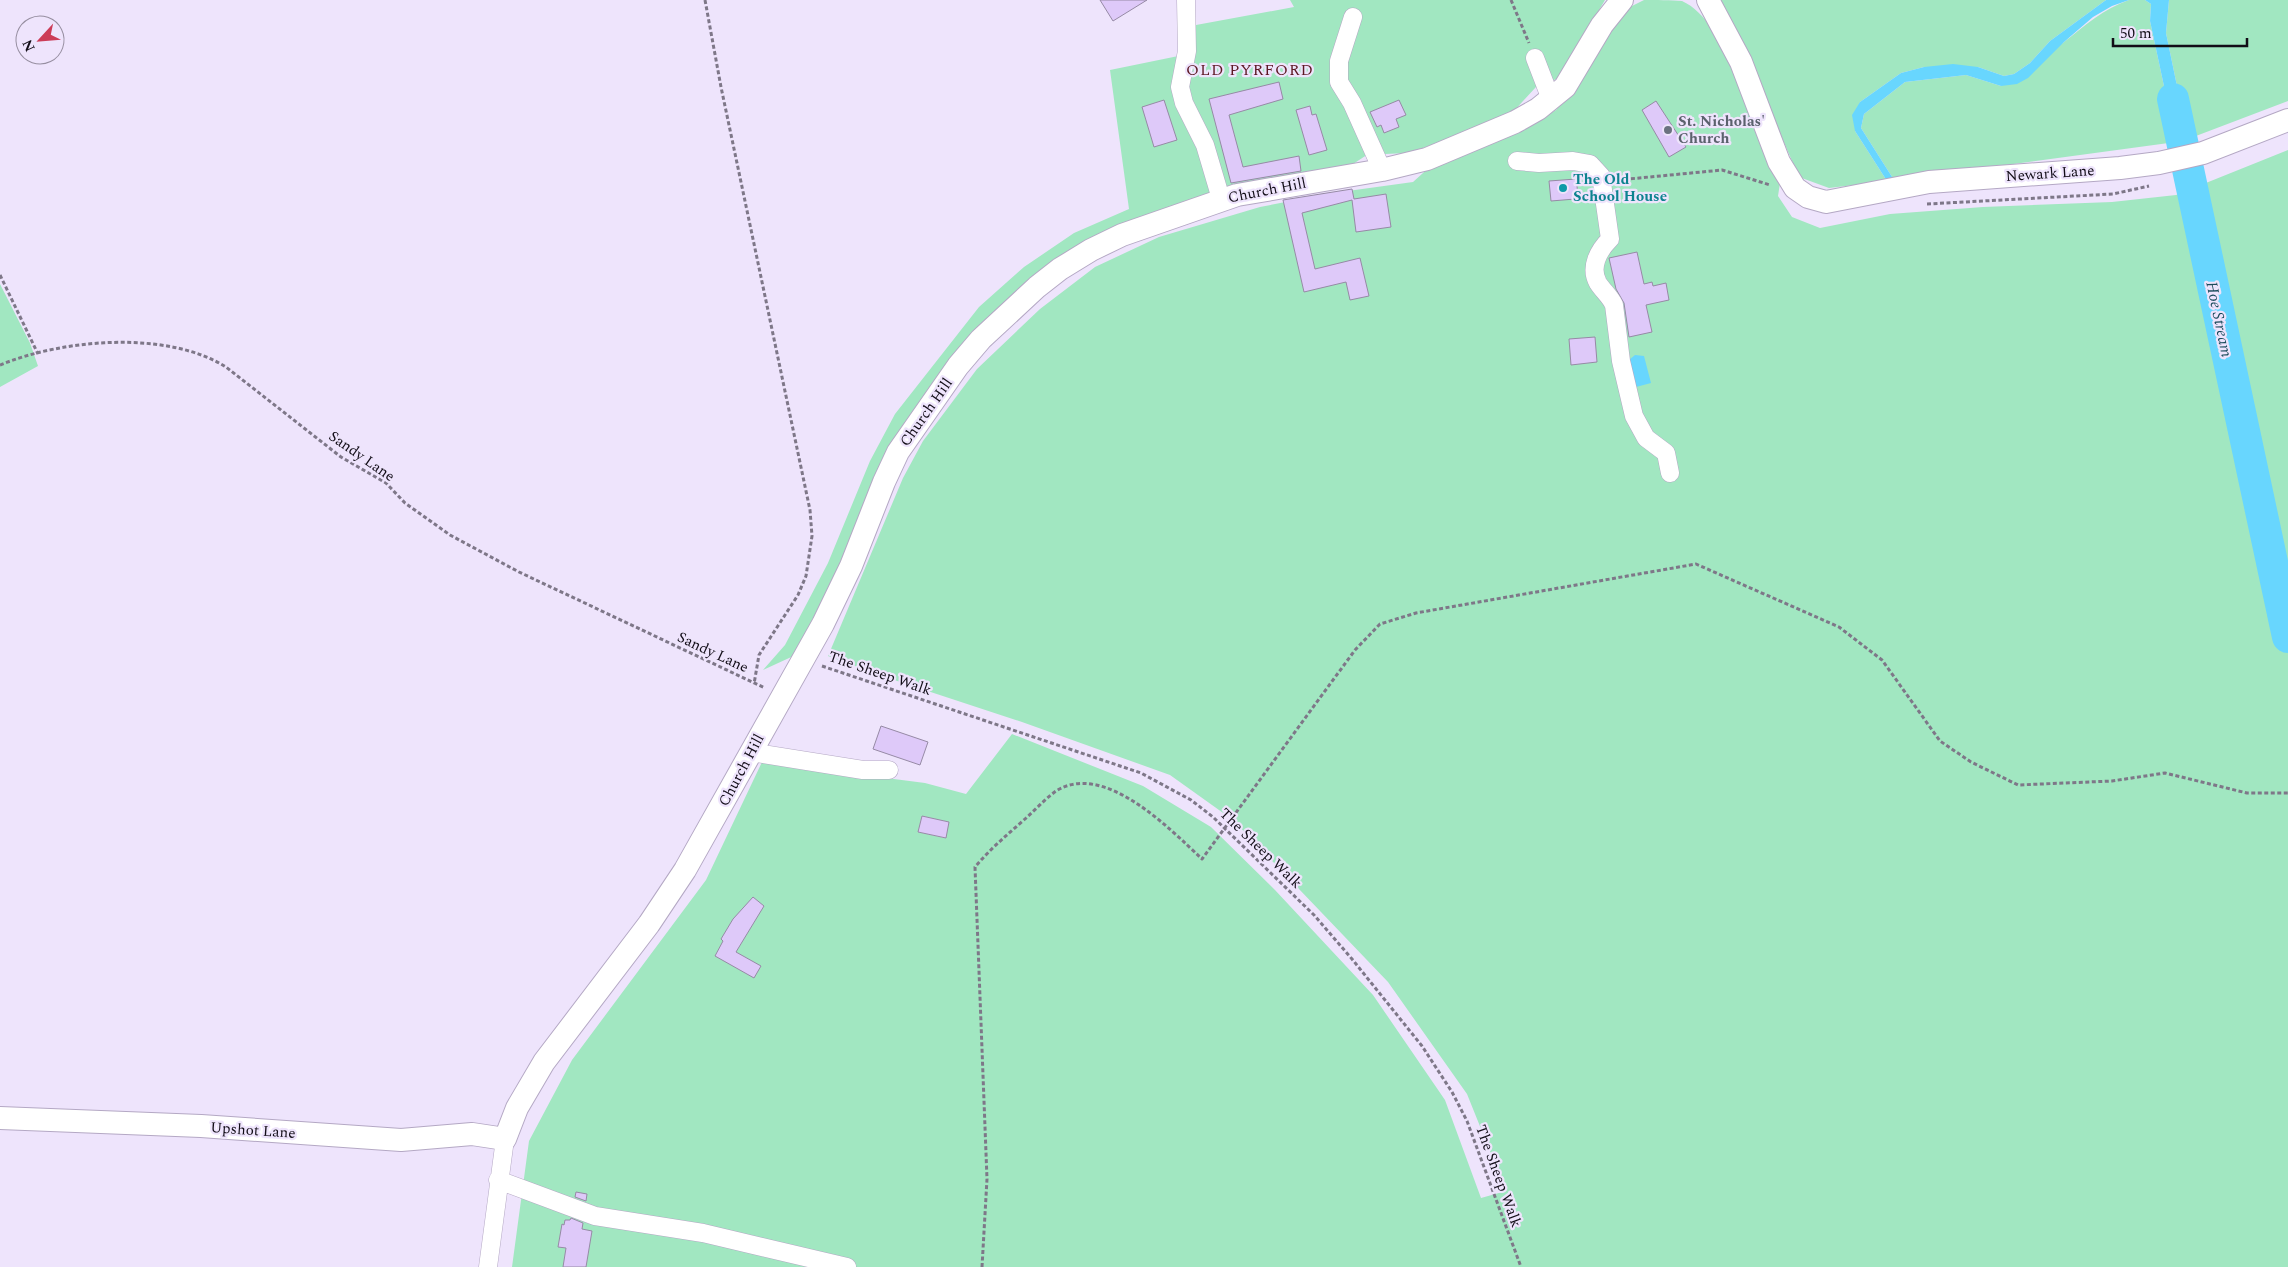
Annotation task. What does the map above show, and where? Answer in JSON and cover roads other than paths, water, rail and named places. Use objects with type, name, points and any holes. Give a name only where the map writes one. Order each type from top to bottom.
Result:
[{"type":"main road","name":"Church Hill","points":[[505,1139],[517,1108],[544,1062],[660,908],[685,870],[823,624],[851,566],[880,489],[898,452],[958,366],[981,339],[1037,287],[1091,250],[1149,224],[1221,199],[1255,191],[1382,170],[1427,159],[1516,122],[1538,109],[1550,97],[1565,87],[1602,25],[1622,0]]},
{"type":"main road","name":"Newark Lane","points":[[1708,0],[1741,62],[1779,162],[1795,188],[1808,197],[1826,202],[1929,182],[2120,168],[2158,174],[2203,153],[2288,120]]},
{"type":"main road","name":"Upshot Lane","points":[[0,1118],[201,1126],[400,1140],[472,1134],[505,1139]]},
{"type":"street","points":[[1186,0],[1187,51],[1180,87],[1184,103],[1205,145],[1221,199]]},
{"type":"street","points":[[1353,17],[1339,61],[1339,82],[1359,116],[1382,170]]},
{"type":"street","points":[[1535,58],[1550,97]]},
{"type":"street","points":[[1517,161],[1539,163],[1581,162],[1590,164],[1596,169],[1603,182],[1610,239],[1596,261],[1594,272],[1598,282],[1611,298],[1614,305],[1621,361],[1634,416],[1646,438],[1666,453],[1670,473]]},
{"type":"street","points":[[750,752],[863,770],[889,770]]},
{"type":"street","points":[[488,1267],[498,1180],[505,1139]]},
{"type":"street","points":[[498,1180],[595,1216],[702,1234],[847,1267]]},
{"type":"water","points":[[2106,0],[2129,0],[2112,6],[2093,17],[2064,42],[2028,78],[2017,84],[2001,86],[1966,75],[1905,82],[1864,114],[1861,128],[1894,180],[1887,181],[1855,131],[1852,115],[1860,102],[1901,73],[1924,67],[1953,64],[1978,67],[2004,76],[2014,74],[2030,63],[2050,41]]},
{"type":"water","points":[[2145,0],[2169,0],[2166,33],[2188,139],[2176,142],[2150,21],[2151,4]]},
{"type":"water","points":[[1635,355],[1644,356],[1651,383],[1636,387],[1629,360]]},
{"type":"waterway","name":"Hoe Stream","points":[[2173,99],[2288,637]]},
{"type":"place","name":"St. Nicholas' Church","points":[[1668,130]]},
{"type":"place","name":"The Old School House","points":[[1563,188]]},
{"type":"district","name":"OLD PYRFORD","points":[[1250,69]]}]
